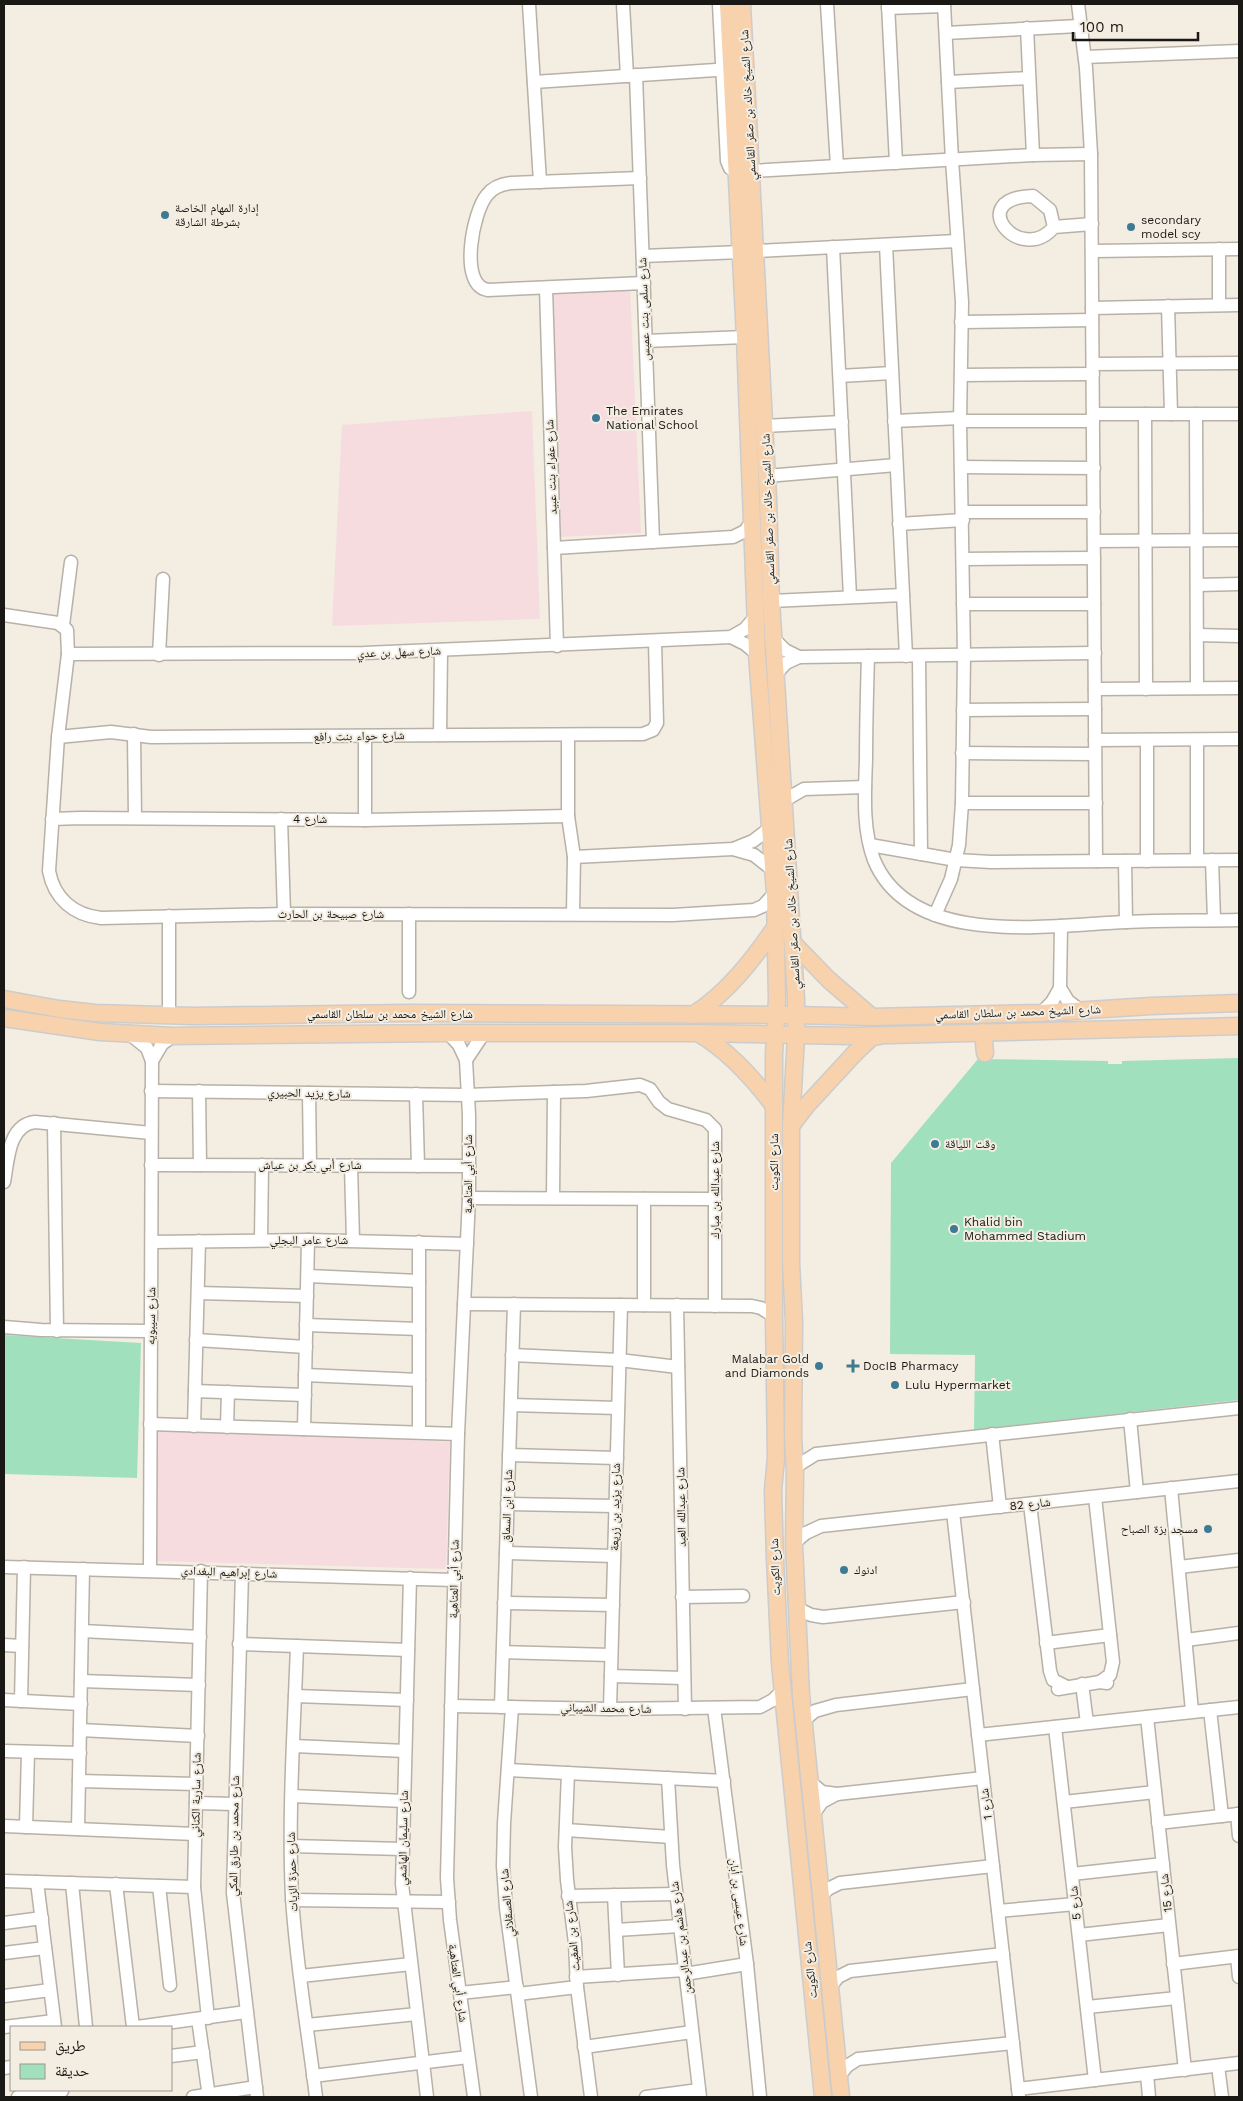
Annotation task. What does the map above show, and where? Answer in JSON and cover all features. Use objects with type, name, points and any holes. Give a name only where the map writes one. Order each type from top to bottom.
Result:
[{"type":"main road","name":"شارع الشيخ خالد بن صقر القاسمي","points":[[728,4],[727,69],[744,172]]},
{"type":"main road","name":"شارع الشيخ خالد بن صقر القاسمي","points":[[742,4],[744,172],[748,252],[764,426],[753,520],[757,654],[775,893],[777,1015],[775,1035]]},
{"type":"main road","name":"شارع الشيخ خالد بن صقر القاسمي","points":[[748,252],[745,337],[759,475],[758,500],[764,502],[768,498],[771,601],[794,944],[796,1036]]},
{"type":"main road","points":[[692,1016],[710,1003],[730,984],[763,945],[776,926]]},
{"type":"main road","points":[[794,944],[829,980],[872,1017]]},
{"type":"main road","points":[[4,986],[23,1004]]},
{"type":"main road","name":"شارع الشيخ محمد بن سلطان القاسمي","points":[[4,999],[23,1004],[95,1013],[169,1015],[409,1013],[872,1017],[1239,1003]]},
{"type":"main road","name":"شارع الشيخ محمد بن سلطان القاسمي","points":[[8,1021],[131,1034],[173,1036],[448,1033],[796,1036],[1239,1026]]},
{"type":"main road","points":[[983,1032],[985,1053]]},
{"type":"main road","points":[[698,1034],[718,1046],[747,1073],[774,1106]]},
{"type":"main road","name":"شارع الكويت","points":[[775,1035],[774,1316],[776,1458],[773,1490],[780,1663],[798,1856],[826,2095]]},
{"type":"main road","points":[[791,1126],[807,1105],[864,1045],[872,1037],[881,1035]]},
{"type":"main road","name":"شارع الكويت","points":[[796,1036],[791,1126],[791,1263],[794,1322],[793,1435],[796,1473],[794,1543],[801,1695],[841,2097]]},
{"type":"main road","points":[[780,1663],[786,1659],[790,1661],[794,1682],[801,1695]]},
{"type":"main road","points":[[798,1856],[808,1882],[814,1930],[818,1934],[825,1934]]},
{"type":"street","points":[[529,4],[540,182]]},
{"type":"street","name":"شارع سلمى بنت عميس","points":[[623,4],[640,178],[653,542]]},
{"type":"street","points":[[534,82],[727,69],[719,4]]},
{"type":"street","points":[[827,4],[837,166]]},
{"type":"street","points":[[1078,4],[1079,26],[1085,57],[1091,154],[1096,861]]},
{"type":"street","points":[[896,163],[888,6],[944,5],[952,160],[961,281],[960,420],[964,655],[960,837],[951,879],[935,915]]},
{"type":"street","points":[[946,33],[1079,26]]},
{"type":"street","points":[[1027,28],[1033,155]]},
{"type":"street","points":[[1085,57],[1239,51]]},
{"type":"street","points":[[948,82],[1029,78]]},
{"type":"street","points":[[744,172],[1033,155],[1091,154]]},
{"type":"street","points":[[640,178],[502,184],[487,194],[482,201],[474,226],[471,252],[473,278],[478,287],[488,290],[644,283]]},
{"type":"street","points":[[1054,226],[1092,224]]},
{"type":"street","points":[[643,256],[957,241]]},
{"type":"street","points":[[886,245],[906,656]]},
{"type":"street","points":[[834,247],[850,597]]},
{"type":"street","points":[[1219,249],[1219,305]]},
{"type":"street","points":[[1093,251],[1239,249]]},
{"type":"street","name":"شارع عفراء بنت عبيد","points":[[546,288],[557,646]]},
{"type":"street","points":[[962,322],[1092,314],[1168,306],[1239,305]]},
{"type":"street","points":[[1168,306],[1171,414]]},
{"type":"street","points":[[646,341],[745,337]]},
{"type":"street","points":[[961,375],[1093,369],[1170,363],[1239,363]]},
{"type":"street","points":[[840,376],[892,372]]},
{"type":"street","points":[[894,422],[1145,414],[1239,414]]},
{"type":"street","points":[[1145,414],[1146,689]]},
{"type":"street","points":[[1196,414],[1197,688]]},
{"type":"street","points":[[764,426],[842,422]]},
{"type":"street","points":[[759,475],[896,465]]},
{"type":"street","points":[[962,467],[1094,468]]},
{"type":"street","points":[[899,524],[963,516],[1094,512]]},
{"type":"street","points":[[733,538],[745,531],[753,520]]},
{"type":"street","points":[[554,548],[733,538],[745,543],[754,551]]},
{"type":"street","points":[[1094,542],[1239,540]]},
{"type":"street","points":[[963,559],[1094,558]]},
{"type":"street","points":[[52,819],[58,738],[68,654],[69,636],[64,625],[71,562]]},
{"type":"street","points":[[159,655],[162,578]]},
{"type":"street","points":[[1197,586],[1239,584]]},
{"type":"street","points":[[771,601],[903,595]]},
{"type":"street","points":[[963,604],[1094,604]]},
{"type":"street","points":[[731,637],[745,629],[756,616]]},
{"type":"street","points":[[6,617],[64,625]]},
{"type":"street","points":[[1197,635],[1239,636]]},
{"type":"street","points":[[731,637],[745,644],[757,654]]},
{"type":"street","name":"شارع سهل بن عدي","points":[[68,654],[316,654],[557,646],[731,637]]},
{"type":"street","points":[[774,639],[785,650],[799,657],[1095,653]]},
{"type":"street","name":"شارع حواء بنت رافع","points":[[58,738],[101,732],[151,737],[643,734],[653,730],[657,723],[654,641]]},
{"type":"street","points":[[440,735],[441,650]]},
{"type":"street","points":[[868,656],[865,787],[870,845],[880,872],[893,889],[909,903],[935,915],[952,920],[986,925],[1061,926],[1126,922],[1239,920]]},
{"type":"street","points":[[919,656],[921,854]]},
{"type":"street","points":[[776,674],[786,664],[799,657]]},
{"type":"street","points":[[1095,689],[1239,688]]},
{"type":"street","points":[[963,710],[1095,709]]},
{"type":"street","points":[[134,734],[135,818]]},
{"type":"street","points":[[568,735],[568,816],[574,857],[573,913]]},
{"type":"street","points":[[365,736],[365,820]]},
{"type":"street","points":[[1095,740],[1239,739]]},
{"type":"street","points":[[1147,740],[1147,861]]},
{"type":"street","points":[[1197,740],[1197,860]]},
{"type":"street","points":[[962,753],[1095,754]]},
{"type":"street","points":[[783,775],[793,783],[804,788],[865,787]]},
{"type":"street","points":[[785,800],[804,788]]},
{"type":"street","points":[[962,803],[1096,803]]},
{"type":"street","name":"شارع 4","points":[[52,819],[365,820],[568,816]]},
{"type":"street","name":"شارع صبيحة بن الحارث","points":[[52,819],[50,871],[54,888],[68,906],[89,916],[573,913],[673,915],[748,911],[762,906],[775,893]]},
{"type":"street","points":[[280,819],[284,914]]},
{"type":"street","points":[[733,849],[753,840],[770,828]]},
{"type":"street","points":[[870,845],[956,860],[1026,862],[1239,860]]},
{"type":"street","points":[[574,857],[733,849],[754,855],[773,870]]},
{"type":"street","points":[[1212,860],[1214,920]]},
{"type":"street","points":[[1125,861],[1126,922]]},
{"type":"street","points":[[409,914],[409,992]]},
{"type":"street","points":[[169,916],[169,1015]]},
{"type":"street","points":[[1041,1012],[1052,1002],[1060,988],[1061,926]]},
{"type":"street","points":[[1060,988],[1068,1001],[1080,1010]]},
{"type":"street","points":[[448,1033],[459,1045],[466,1060]]},
{"type":"street","points":[[466,1060],[484,1033]]},
{"type":"street","points":[[131,1034],[142,1043],[152,1061]]},
{"type":"street","points":[[152,1061],[162,1044],[173,1036]]},
{"type":"street","name":"شارع أبي العتاهية","points":[[466,1060],[466,1095],[469,1115],[469,1198],[458,1434],[448,1902],[474,2097]]},
{"type":"street","name":"شارع سيبويه","points":[[150,1570],[152,1061]]},
{"type":"street","name":"شارع عبدالله بن مبارك","points":[[466,1095],[602,1090],[640,1085],[650,1089],[659,1102],[668,1109],[710,1122],[716,1133],[715,1306]]},
{"type":"street","name":"شارع يزيد الحبيري","points":[[151,1091],[466,1095]]},
{"type":"street","points":[[200,1091],[200,1165]]},
{"type":"street","points":[[553,1198],[554,1092]]},
{"type":"street","points":[[309,1093],[310,1165]]},
{"type":"street","points":[[416,1094],[418,1166]]},
{"type":"street","points":[[4,1182],[17,1131],[30,1122],[151,1133]]},
{"type":"street","points":[[54,1123],[57,1331]]},
{"type":"street","name":"شارع أبي بكر بن عياش","points":[[151,1165],[469,1166]]},
{"type":"street","points":[[261,1240],[262,1165]]},
{"type":"street","points":[[351,1166],[353,1240]]},
{"type":"street","points":[[469,1198],[715,1199]]},
{"type":"street","points":[[644,1199],[644,1305]]},
{"type":"street","points":[[304,1429],[308,1240]]},
{"type":"street","name":"شارع عامر البجلي","points":[[152,1242],[353,1240],[467,1244]]},
{"type":"street","points":[[194,1426],[199,1241]]},
{"type":"street","points":[[419,1242],[419,1432]]},
{"type":"street","points":[[308,1276],[419,1281]]},
{"type":"street","points":[[752,1306],[764,1300],[774,1291]]},
{"type":"street","points":[[198,1293],[307,1296]]},
{"type":"street","points":[[464,1304],[752,1306],[762,1308],[774,1316]]},
{"type":"street","name":"شارع ابن السماق","points":[[507,1707],[503,1652],[514,1304]]},
{"type":"street","name":"شارع يزيد بن زريعة","points":[[610,1709],[620,1305]]},
{"type":"street","name":"شارع عبدالله العبد","points":[[677,1306],[684,1709]]},
{"type":"street","points":[[306,1325],[419,1330]]},
{"type":"street","points":[[4,1328],[57,1331],[150,1331]]},
{"type":"street","points":[[196,1340],[306,1347]]},
{"type":"street","points":[[512,1355],[619,1360],[678,1367]]},
{"type":"street","points":[[305,1374],[419,1380]]},
{"type":"street","points":[[195,1391],[305,1395]]},
{"type":"street","points":[[227,1427],[228,1392]]},
{"type":"street","points":[[511,1405],[618,1408]]},
{"type":"street","points":[[796,1473],[797,1466],[816,1454],[1239,1408]]},
{"type":"street","points":[[1130,1419],[1137,1492]]},
{"type":"street","points":[[150,1424],[458,1434]]},
{"type":"street","points":[[992,1434],[1000,1506]]},
{"type":"street","points":[[793,1435],[800,1445],[816,1454]]},
{"type":"street","points":[[509,1455],[616,1458]]},
{"type":"street","name":"شارع 82","points":[[794,1513],[809,1524],[821,1526],[1239,1480]]},
{"type":"street","points":[[1172,1488],[1192,1711]]},
{"type":"street","points":[[1030,1504],[1050,1671],[1048,1681],[1050,1686],[1055,1689],[1082,1684],[1108,1683],[1115,1680],[1116,1672],[1113,1662],[1095,1497]]},
{"type":"street","points":[[508,1504],[615,1506]]},
{"type":"street","name":"شارع 1","points":[[953,1512],[1004,1954],[1018,2093]]},
{"type":"street","name":"شارع 82","points":[[794,1543],[806,1533],[821,1526]]},
{"type":"street","points":[[506,1553],[614,1556]]},
{"type":"street","points":[[1178,1567],[1239,1560]]},
{"type":"street","name":"شارع إبراهيم البغدادي","points":[[4,1566],[454,1580]]},
{"type":"street","points":[[21,1701],[24,1567]]},
{"type":"street","points":[[78,1829],[83,1569]]},
{"type":"street","name":"شارع سارية الكناني","points":[[201,1572],[194,1887],[203,2018],[203,2052],[209,2096]]},
{"type":"street","name":"شارع محمد بن طارق المكي","points":[[242,1573],[234,1804],[233,1893],[256,2092]]},
{"type":"street","name":"شارع سليمان الهاشمي","points":[[410,1578],[402,1849],[403,1901],[427,2097]]},
{"type":"street","points":[[682,1597],[743,1596]]},
{"type":"street","points":[[797,1608],[806,1614],[823,1617],[964,1602]]},
{"type":"street","points":[[504,1603],[613,1605]]},
{"type":"street","points":[[798,1635],[808,1625],[823,1617]]},
{"type":"street","points":[[82,1631],[200,1637]]},
{"type":"street","points":[[1186,1640],[1239,1633]]},
{"type":"street","points":[[1046,1643],[1110,1635]]},
{"type":"street","points":[[239,1644],[408,1650]]},
{"type":"street","points":[[4,1645],[22,1646]]},
{"type":"street","name":"شارع حمزة الزيات","points":[[297,1646],[290,1846],[292,1900],[316,2097]]},
{"type":"street","points":[[503,1652],[611,1655]]},
{"type":"street","points":[[611,1676],[684,1678]]},
{"type":"street","points":[[81,1681],[199,1685]]},
{"type":"street","points":[[1082,1684],[1087,1723]]},
{"type":"street","points":[[760,1707],[773,1700],[782,1690]]},
{"type":"street","points":[[801,1695],[814,1704],[836,1705],[973,1690]]},
{"type":"street","points":[[296,1696],[407,1700]]},
{"type":"street","points":[[4,1700],[80,1704]]},
{"type":"street","points":[[804,1721],[815,1711],[836,1705]]},
{"type":"street","name":"شارع محمد الشيباني","points":[[451,1706],[610,1709],[760,1707],[774,1712],[785,1721]]},
{"type":"street","name":"شارع العسقلاني","points":[[507,1707],[508,1770],[504,1823],[504,1873],[531,2097]]},
{"type":"street","points":[[978,1735],[1239,1707]]},
{"type":"street","name":"شارع عيسى بن أبان","points":[[714,1708],[747,1964],[760,2097]]},
{"type":"street","points":[[1210,1710],[1222,1816]]},
{"type":"street","name":"شارع 15","points":[[1147,1717],[1185,2070]]},
{"type":"street","name":"شارع 5","points":[[1055,1727],[1095,2080]]},
{"type":"street","points":[[80,1730],[198,1736]]},
{"type":"street","points":[[294,1746],[405,1751]]},
{"type":"street","points":[[4,1751],[80,1753]]},
{"type":"street","points":[[26,1827],[28,1752]]},
{"type":"street","points":[[508,1770],[724,1781]]},
{"type":"street","name":"شارع بن المغيث","points":[[568,1773],[566,1830],[568,1896],[574,1935],[576,1982],[591,2097]]},
{"type":"street","name":"شارع هاشم بن عبدالرحمن","points":[[668,1778],[670,1837],[700,2093]]},
{"type":"street","points":[[809,1781],[822,1792],[837,1794],[983,1778]]},
{"type":"street","points":[[79,1781],[196,1784]]},
{"type":"street","points":[[1064,1802],[1155,1792]]},
{"type":"street","points":[[812,1816],[822,1802],[837,1794]]},
{"type":"street","points":[[292,1796],[404,1801]]},
{"type":"street","points":[[196,1803],[234,1804]]},
{"type":"street","points":[[1158,1823],[1238,1814],[1239,1836]]},
{"type":"street","points":[[4,1826],[195,1834]]},
{"type":"street","points":[[566,1830],[670,1837]]},
{"type":"street","points":[[290,1846],[402,1849]]},
{"type":"street","points":[[1072,1874],[1163,1864]]},
{"type":"street","points":[[821,1896],[828,1889],[840,1883],[993,1866]]},
{"type":"street","points":[[819,1870],[828,1879],[840,1883]]},
{"type":"street","points":[[4,1881],[194,1887]]},
{"type":"street","points":[[21,2026],[54,2024],[37,1882]]},
{"type":"street","points":[[72,1883],[86,2026]]},
{"type":"street","points":[[116,1884],[133,2026]]},
{"type":"street","points":[[159,1886],[170,1985]]},
{"type":"street","points":[[568,1896],[676,1894]]},
{"type":"street","points":[[614,1895],[618,1974]]},
{"type":"street","points":[[292,1900],[448,1902]]},
{"type":"street","points":[[998,1912],[1075,1904]]},
{"type":"street","points":[[4,1923],[42,1918]]},
{"type":"street","points":[[1079,1935],[1169,1925]]},
{"type":"street","points":[[616,1930],[680,1926]]},
{"type":"street","points":[[4,1953],[45,1948]]},
{"type":"street","points":[[830,1987],[838,1977],[850,1971],[1004,1954]]},
{"type":"street","points":[[1173,1964],[1238,1956],[1239,1977]]},
{"type":"street","points":[[828,1958],[837,1967],[850,1971]]},
{"type":"street","points":[[301,1976],[411,1964]]},
{"type":"street","points":[[460,1992],[517,1990],[618,1974],[685,1972],[747,1964]]},
{"type":"street","points":[[4,1996],[50,1990]]},
{"type":"street","points":[[1087,2007],[1177,1998]]},
{"type":"street","points":[[144,2026],[246,2012]]},
{"type":"street","points":[[307,2025],[417,2014]]},
{"type":"street","points":[[584,2047],[692,2032]]},
{"type":"street","points":[[836,2045],[845,2055],[858,2059],[1013,2043]]},
{"type":"street","points":[[172,2056],[203,2052]]},
{"type":"street","points":[[314,2076],[468,2057]]},
{"type":"street","points":[[839,2076],[847,2066],[858,2059]]},
{"type":"street","points":[[1018,2093],[1095,2080],[1239,2064]]},
{"type":"street","points":[[1218,2066],[1222,2097]]},
{"type":"street","points":[[1146,2074],[1149,2097]]},
{"type":"street","points":[[193,2097],[256,2092]]},
{"type":"street","points":[[18,2097],[63,2093]]},
{"type":"street","points":[[646,2097],[700,2093]]},
{"type":"shaded area","name":"The Emirates National School","points":[[630,286],[641,533],[561,537],[555,377],[549,291]]},
{"type":"shaded area","points":[[532,411],[540,619],[332,626],[342,425]]},
{"type":"shaded area","points":[[154,1427],[450,1442],[446,1569],[154,1561]]},
{"type":"green space","points":[[1239,1058],[1239,1400],[974,1430],[975,1355],[890,1354],[891,1163],[978,1059],[1108,1061],[1108,1064],[1122,1064],[1122,1061]]},
{"type":"green space","points":[[4,1335],[141,1343],[137,1478],[4,1474]]},
{"type":"place","name":"إدارة المهام الخاصة بشرطة الشارقة","points":[[165,215]]},
{"type":"place","name":"secondary model scy","points":[[1131,227]]},
{"type":"place","name":"The Emirates National School","points":[[596,418]]},
{"type":"place","name":"وقت اللياقة","points":[[935,1144]]},
{"type":"place","name":"Khalid bin Mohammed Stadium","points":[[954,1229]]},
{"type":"place","name":"Malabar Gold and Diamonds","points":[[819,1366]]},
{"type":"place","name":"DocIB Pharmacy","points":[[853,1366]]},
{"type":"place","name":"Lulu Hypermarket","points":[[895,1385]]},
{"type":"place","name":"مسجد بزة الصباح","points":[[1208,1529]]},
{"type":"place","name":"ادنوك","points":[[844,1570]]}]
